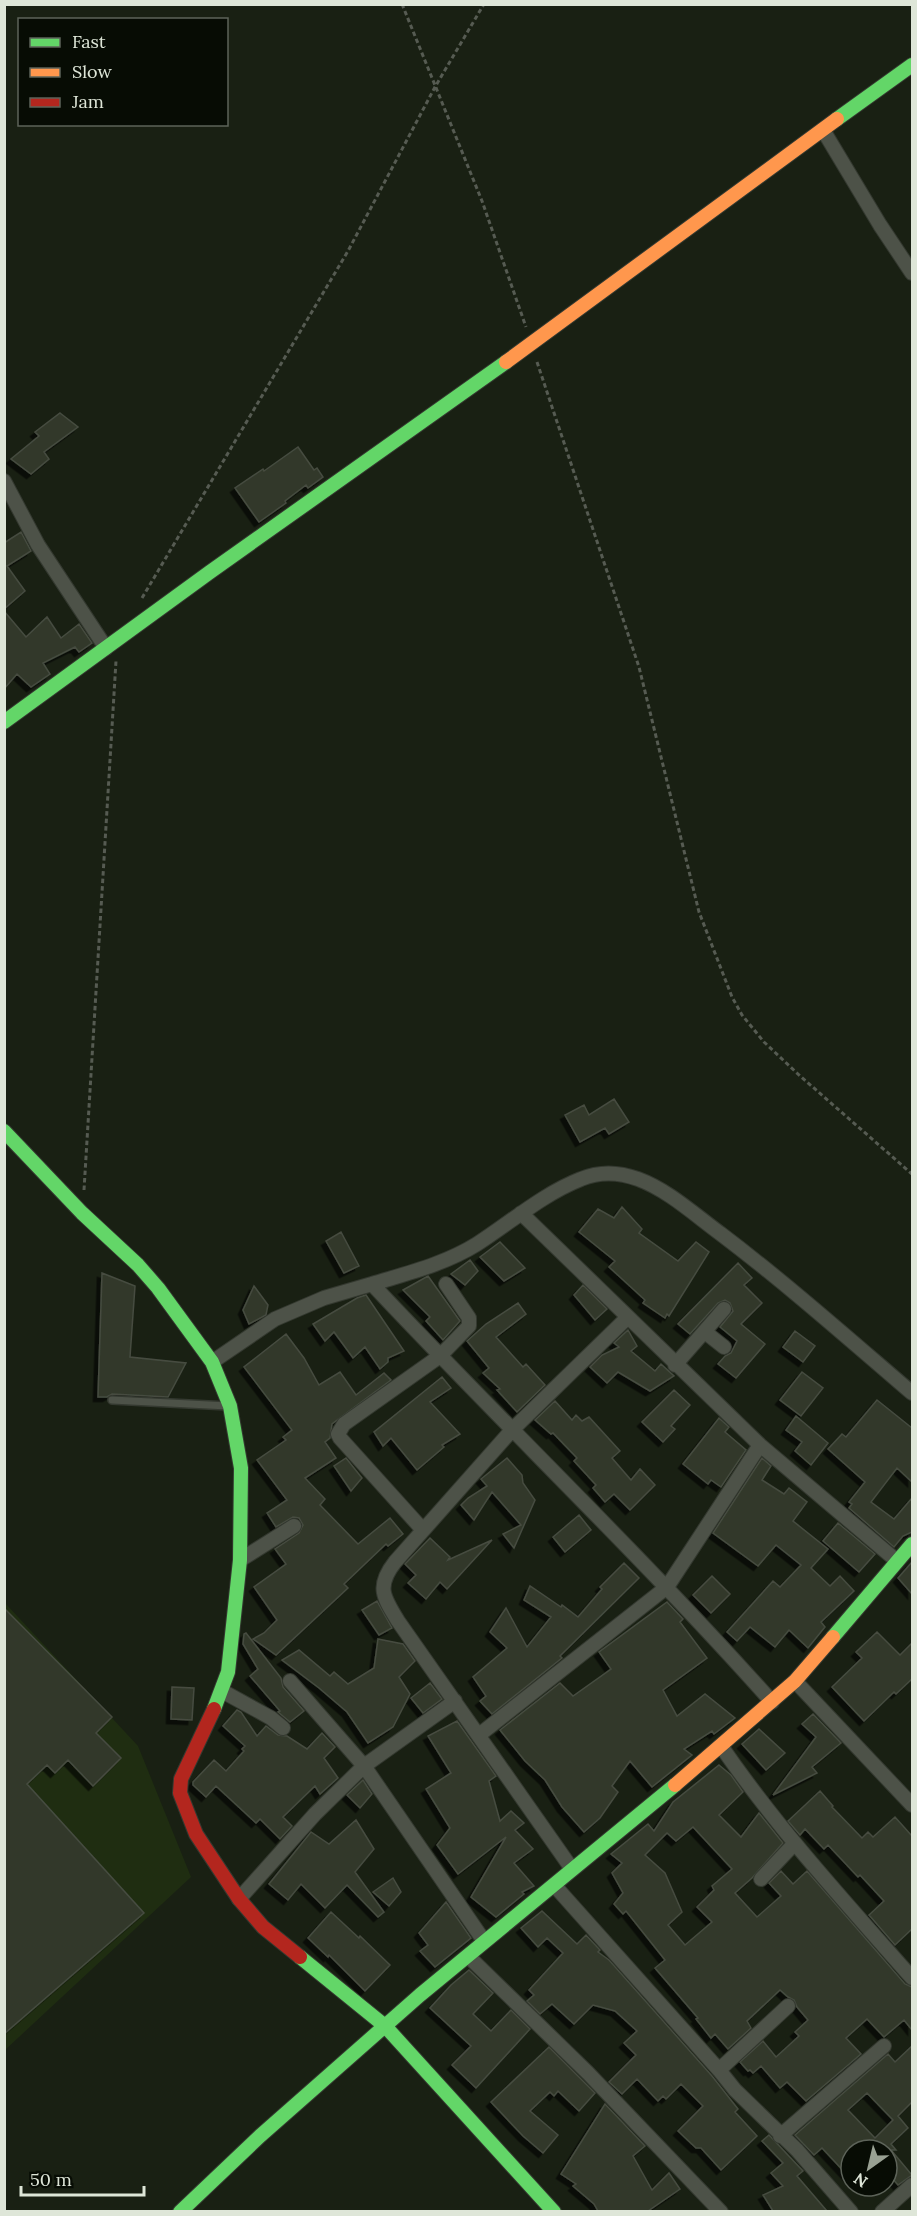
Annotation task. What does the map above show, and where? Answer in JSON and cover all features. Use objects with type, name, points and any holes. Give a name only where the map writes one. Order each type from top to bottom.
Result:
[{"type":"street","points":[[4,722],[531,344],[709,211],[912,65]]},
{"type":"street","points":[[823,130],[880,225],[912,273]]},
{"type":"street","points":[[4,482],[38,545],[106,648]]},
{"type":"street","points":[[4,1131],[82,1213],[138,1265],[158,1288],[212,1362],[230,1406],[241,1468],[240,1560],[228,1672],[222,1691],[185,1766],[181,1779],[180,1793],[196,1834],[208,1856],[239,1899],[263,1927],[385,2026],[554,2211]]},
{"type":"street","points":[[212,1362],[275,1319],[324,1298],[419,1270],[460,1253],[521,1213],[581,1179],[603,1173],[620,1174],[639,1179],[663,1192],[763,1266],[912,1393]]},
{"type":"street","points":[[521,1213],[759,1446],[897,1562]]},
{"type":"street","points":[[372,1284],[667,1587],[772,1702]]},
{"type":"street","points":[[423,1530],[338,1434],[344,1424],[440,1356],[469,1326],[470,1321],[446,1284]]},
{"type":"street","points":[[675,1365],[724,1309]]},
{"type":"street","points":[[572,1869],[398,1622],[385,1597],[382,1584],[386,1573],[512,1430],[627,1318]]},
{"type":"street","points":[[705,1332],[724,1347]]},
{"type":"street","points":[[479,1735],[667,1587],[759,1446]]},
{"type":"street","points":[[240,1560],[294,1526]]},
{"type":"street","points":[[180,2211],[385,2026],[772,1702],[795,1681],[912,1544]]},
{"type":"street","points":[[290,1681],[364,1766],[484,1941]]},
{"type":"street","points":[[795,1681],[912,1805]]},
{"type":"street","points":[[222,1691],[268,1716],[283,1728]]},
{"type":"street","points":[[239,1899],[315,1814],[364,1766],[455,1701]]},
{"type":"street","points":[[721,1746],[751,1789],[795,1844],[912,1978]]},
{"type":"street","points":[[761,1879],[795,1844]]},
{"type":"street","points":[[554,1885],[735,2090],[797,2150],[851,2211]]},
{"type":"street","points":[[468,1956],[588,2073],[721,2211]]},
{"type":"street","points":[[719,2070],[788,2006]]},
{"type":"street","points":[[780,2136],[884,2046]]},
{"type":"street","points":[[882,2211],[912,2185]]},
{"type":"lane","points":[[112,1400],[230,1406]]},
{"type":"path","points":[[402,4],[482,201],[639,667],[699,912],[732,997],[742,1015],[764,1042],[912,1174]]},
{"type":"path","points":[[142,599],[348,251],[435,87],[483,4]]},
{"type":"path","points":[[82,1213],[118,639]]},
{"type":"shaded area","points":[[5,1603],[138,1746],[191,1877],[5,2050]]},
{"type":"building","points":[[60,413],[78,427],[44,452],[49,459],[31,474],[11,459],[39,436],[35,432]]},
{"type":"building","points":[[298,447],[314,470],[317,468],[323,477],[308,488],[306,485],[259,522],[235,488]]},
{"type":"building","points":[[21,532],[31,551],[7,566],[25,591],[4,609],[4,543]]},
{"type":"building","points":[[4,611],[26,637],[47,617],[61,638],[79,624],[92,643],[79,652],[75,647],[43,663],[50,674],[31,687],[17,674],[4,689]]},
{"type":"building","points":[[614,1099],[629,1122],[609,1134],[605,1128],[580,1142],[565,1115],[584,1105],[589,1115]]},
{"type":"building","points":[[622,1207],[642,1229],[639,1233],[678,1261],[696,1242],[709,1252],[669,1316],[667,1314],[665,1318],[643,1303],[645,1300],[609,1267],[615,1261],[579,1232],[598,1209],[614,1218]]},
{"type":"building","points":[[341,1232],[359,1266],[344,1273],[326,1241]]},
{"type":"building","points":[[500,1242],[525,1268],[504,1281],[480,1257]]},
{"type":"building","points":[[470,1260],[478,1271],[465,1285],[451,1274]]},
{"type":"building","points":[[738,1263],[752,1278],[744,1285],[762,1303],[741,1324],[765,1344],[736,1378],[718,1364],[731,1353],[737,1341],[720,1327],[733,1311],[730,1303],[725,1300],[718,1303],[690,1334],[678,1324]]},
{"type":"building","points":[[102,1273],[135,1286],[130,1357],[186,1363],[168,1397],[112,1394],[107,1397],[98,1397]]},
{"type":"building","points":[[428,1276],[460,1321],[443,1340],[426,1321],[430,1317],[403,1290]]},
{"type":"building","points":[[583,1285],[607,1309],[595,1320],[574,1295]]},
{"type":"building","points":[[254,1286],[268,1305],[266,1315],[249,1324],[243,1310]]},
{"type":"building","points":[[366,1295],[404,1351],[388,1358],[388,1362],[380,1369],[365,1347],[353,1358],[334,1332],[325,1341],[313,1324]]},
{"type":"building","points":[[518,1303],[526,1314],[496,1337],[523,1367],[526,1364],[545,1385],[517,1412],[497,1390],[500,1389],[483,1373],[489,1368],[467,1341],[486,1324]]},
{"type":"building","points":[[628,1330],[637,1346],[631,1351],[655,1371],[661,1364],[674,1376],[650,1391],[618,1372],[607,1383],[590,1367],[602,1355],[619,1347],[614,1343]]},
{"type":"building","points":[[795,1331],[815,1346],[803,1362],[783,1347]]},
{"type":"building","points":[[286,1334],[304,1358],[319,1385],[340,1372],[356,1395],[384,1373],[391,1380],[332,1424],[330,1438],[325,1442],[336,1458],[305,1478],[325,1499],[320,1505],[358,1544],[390,1518],[403,1534],[388,1546],[386,1544],[344,1584],[348,1588],[276,1655],[253,1639],[264,1633],[277,1620],[254,1587],[286,1564],[275,1549],[299,1533],[303,1525],[299,1518],[293,1517],[276,1527],[267,1513],[287,1500],[257,1460],[286,1440],[283,1437],[292,1430],[244,1367]]},
{"type":"building","points":[[802,1372],[823,1388],[801,1416],[780,1400]]},
{"type":"building","points":[[442,1377],[451,1388],[430,1402],[460,1434],[442,1445],[444,1447],[417,1470],[391,1438],[383,1446],[374,1432]]},
{"type":"building","points":[[674,1390],[690,1405],[671,1426],[675,1429],[663,1442],[642,1422]]},
{"type":"building","points":[[877,1400],[912,1428],[912,1482],[897,1468],[871,1502],[894,1519],[912,1498],[912,1532],[903,1536],[894,1547],[849,1508],[852,1504],[849,1502],[865,1482],[828,1449],[842,1434],[846,1437]]},
{"type":"building","points":[[555,1401],[572,1420],[576,1415],[582,1421],[589,1417],[620,1451],[612,1458],[631,1480],[640,1469],[655,1485],[630,1510],[614,1494],[605,1502],[593,1488],[596,1485],[574,1461],[577,1458],[553,1433],[551,1434],[535,1420]]},
{"type":"building","points":[[796,1416],[828,1443],[811,1465],[795,1451],[802,1442],[786,1430]]},
{"type":"building","points":[[719,1418],[729,1427],[725,1432],[746,1450],[721,1487],[711,1480],[708,1484],[683,1464]]},
{"type":"building","points":[[346,1458],[362,1478],[351,1491],[334,1466]]},
{"type":"building","points":[[507,1458],[522,1475],[523,1483],[535,1500],[514,1548],[503,1534],[521,1525],[492,1492],[474,1520],[461,1505],[487,1486],[481,1479]]},
{"type":"building","points":[[762,1458],[771,1466],[762,1480],[784,1494],[789,1488],[807,1502],[793,1521],[828,1549],[811,1568],[830,1586],[840,1576],[854,1591],[821,1622],[825,1627],[808,1648],[789,1630],[775,1647],[750,1627],[737,1641],[727,1632],[773,1581],[780,1587],[801,1565],[776,1545],[758,1566],[713,1533]]},
{"type":"building","points":[[579,1515],[591,1530],[565,1552],[553,1537]]},
{"type":"building","points":[[838,1523],[875,1554],[859,1572],[823,1541]]},
{"type":"building","points":[[430,1538],[450,1557],[448,1560],[492,1540],[447,1589],[440,1582],[426,1599],[408,1583],[416,1575],[405,1564]]},
{"type":"building","points":[[912,1562],[912,1594],[898,1578]]},
{"type":"building","points":[[624,1563],[639,1578],[560,1656],[562,1658],[492,1714],[480,1701],[486,1696],[473,1677],[507,1648],[490,1632],[506,1608],[527,1647],[551,1617],[524,1600],[530,1586],[578,1617],[602,1589],[600,1587]]},
{"type":"building","points":[[712,1576],[730,1594],[711,1613],[693,1595]]},
{"type":"building","points":[[377,1601],[392,1628],[379,1635],[362,1610]]},
{"type":"building","points":[[667,1602],[683,1619],[680,1622],[707,1658],[663,1690],[677,1716],[705,1694],[735,1718],[714,1734],[712,1731],[684,1749],[692,1755],[652,1787],[630,1761],[612,1786],[618,1792],[600,1818],[584,1832],[562,1807],[545,1780],[525,1761],[500,1730],[560,1683],[573,1696],[611,1669],[599,1652]]},
{"type":"building","points":[[4,1608],[112,1717],[96,1733],[121,1758],[93,1786],[68,1760],[55,1773],[47,1765],[27,1784],[144,1913],[4,2034]]},
{"type":"building","points":[[877,1632],[900,1655],[912,1643],[912,1679],[896,1694],[894,1692],[864,1721],[832,1687],[862,1658],[856,1652]]},
{"type":"building","points":[[246,1633],[281,1678],[283,1687],[304,1711],[290,1722],[278,1712],[280,1711],[250,1676],[258,1669],[243,1644]]},
{"type":"building","points":[[378,1639],[403,1644],[415,1661],[399,1677],[410,1694],[393,1727],[368,1743],[347,1712],[282,1660],[299,1650],[330,1676],[334,1672],[348,1684],[374,1668]]},
{"type":"building","points":[[430,1683],[442,1699],[423,1713],[411,1698]]},
{"type":"building","points":[[172,1687],[194,1688],[192,1720],[171,1719]]},
{"type":"building","points":[[237,1710],[241,1712],[257,1736],[266,1726],[278,1735],[287,1736],[307,1749],[322,1733],[335,1747],[324,1758],[338,1778],[320,1794],[315,1786],[283,1817],[292,1826],[280,1839],[260,1819],[256,1823],[216,1786],[206,1797],[193,1785],[193,1782],[214,1760],[226,1771],[244,1751],[242,1749],[245,1746],[223,1726]]},
{"type":"building","points":[[813,1714],[841,1743],[812,1767],[817,1773],[773,1795],[816,1737],[802,1724]]},
{"type":"building","points":[[457,1721],[496,1776],[489,1781],[500,1821],[511,1811],[524,1823],[515,1830],[533,1849],[514,1863],[534,1886],[522,1892],[524,1894],[496,1917],[471,1897],[506,1837],[458,1874],[437,1845],[450,1828],[426,1789],[451,1773],[428,1736]]},
{"type":"building","points":[[759,1729],[785,1753],[766,1770],[742,1744]]},
{"type":"building","points":[[719,1765],[731,1775],[743,1792],[719,1815],[741,1837],[759,1813],[783,1843],[752,1878],[735,1893],[757,1917],[781,1896],[769,1883],[781,1871],[793,1884],[807,1871],[905,1984],[912,1987],[912,2030],[904,2020],[884,2037],[867,2019],[846,2038],[861,2054],[806,2101],[787,2082],[780,2088],[761,2066],[753,2073],[740,2062],[763,2041],[776,2057],[799,2036],[795,2032],[808,2020],[794,2000],[780,1990],[747,2021],[751,2028],[728,2049],[715,2034],[711,2038],[696,2019],[698,2018],[655,1968],[665,1960],[626,1911],[623,1914],[614,1904],[623,1893],[612,1873],[622,1863],[611,1854],[648,1824],[654,1831],[673,1802]],"holes":[[[693,1827],[732,1869],[712,1886],[714,1890],[697,1907],[712,1922],[685,1945],[668,1925],[682,1912],[665,1873],[645,1855],[667,1833],[676,1841]]]},
{"type":"building","points":[[363,1780],[372,1794],[360,1808],[347,1795]]},
{"type":"building","points":[[820,1791],[862,1838],[868,1832],[873,1837],[895,1817],[912,1836],[912,1929],[895,1945],[869,1915],[884,1901],[828,1845],[824,1849],[805,1829],[800,1835],[788,1821]]},
{"type":"building","points":[[356,1820],[374,1849],[355,1872],[384,1912],[378,1917],[347,1885],[325,1908],[301,1884],[288,1900],[269,1884],[311,1832],[329,1844]]},
{"type":"building","points":[[393,1878],[401,1892],[389,1906],[373,1892]]},
{"type":"building","points":[[446,1902],[471,1938],[435,1967],[420,1951],[428,1945],[419,1933]]},
{"type":"building","points":[[542,1911],[577,1944],[586,1935],[600,1950],[598,1952],[609,1960],[712,2076],[738,2109],[735,2112],[757,2136],[721,2170],[701,2148],[696,2148],[678,2131],[703,2106],[681,2084],[666,2099],[663,2096],[658,2101],[637,2079],[622,2094],[609,2082],[636,2055],[624,2043],[637,2031],[615,2011],[593,2005],[574,2024],[552,2004],[540,2014],[527,2001],[534,1995],[529,1990],[563,1953],[547,1938],[538,1947],[521,1928]]},
{"type":"building","points":[[331,1912],[390,1965],[365,1991],[329,1955],[328,1957],[308,1938]]},
{"type":"building","points":[[469,1970],[493,1993],[473,2014],[491,2031],[511,2010],[530,2029],[476,2088],[452,2065],[471,2046],[430,2008],[451,1985]]},
{"type":"building","points":[[912,2046],[912,2102],[898,2116],[908,2128],[897,2138],[875,2138],[839,2138],[839,2166],[822,2148],[814,2155],[795,2135],[888,2054],[895,2062]],"holes":[[[867,2093],[893,2120],[875,2138],[848,2110]]]},
{"type":"building","points":[[549,2047],[595,2093],[579,2111],[558,2091],[554,2096],[550,2092],[530,2111],[558,2135],[543,2153],[523,2136],[491,2102]]},
{"type":"building","points":[[605,2104],[645,2146],[633,2156],[652,2190],[669,2173],[680,2189],[648,2211],[598,2211],[594,2204],[573,2186],[576,2184],[561,2174]]},
{"type":"building","points":[[769,2135],[803,2171],[797,2176],[827,2211],[773,2211],[763,2195],[783,2186],[771,2173],[783,2163],[762,2141]]},
{"type":"building","points":[[899,2160],[912,2175],[899,2184]]},
{"type":"traffic: fast","points":[[837,119],[912,65]]},
{"type":"traffic: fast","points":[[4,722],[210,572],[506,362]]},
{"type":"traffic: fast","points":[[4,1131],[82,1213],[138,1265],[158,1288],[212,1362],[230,1406],[241,1468],[240,1560],[228,1672],[214,1709]]},
{"type":"traffic: fast","points":[[833,1637],[912,1544]]},
{"type":"traffic: fast","points":[[180,2212],[260,2136],[420,1995],[675,1785]]},
{"type":"traffic: fast","points":[[300,1957],[385,2026],[554,2212]]},
{"type":"traffic: slow","points":[[506,362],[837,119]]},
{"type":"traffic: slow","points":[[675,1785],[795,1681],[833,1637]]},
{"type":"traffic: jam","points":[[214,1709],[181,1779],[180,1793],[196,1834],[239,1899],[263,1927],[300,1957]]}]
